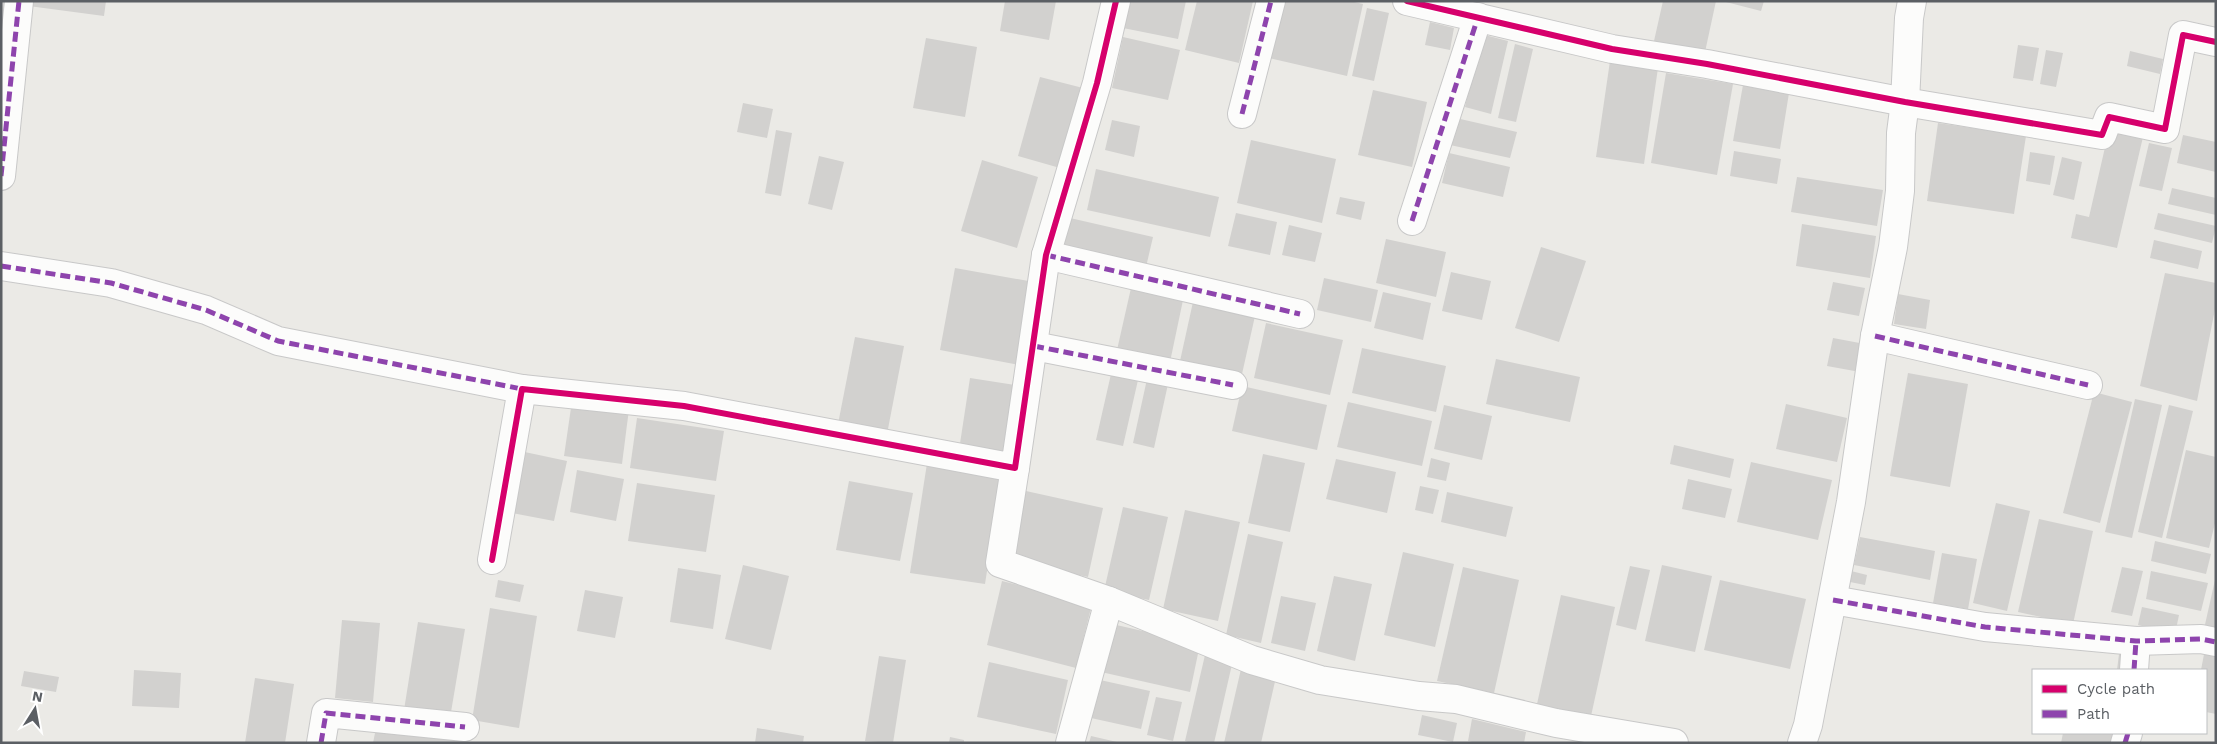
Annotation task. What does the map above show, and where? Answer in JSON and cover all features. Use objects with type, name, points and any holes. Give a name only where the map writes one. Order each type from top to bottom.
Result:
[{"type":"street","points":[[1,176],[19,1]]},
{"type":"street","points":[[1116,1],[1097,83],[1046,255],[1034,346],[1000,563],[1109,600],[1252,660],[1320,680],[1418,696],[1456,699],[1556,723],[1674,743]]},
{"type":"street","points":[[1242,114],[1271,1]]},
{"type":"street","points":[[1407,1],[1612,49],[2102,135],[2109,117],[2165,129],[2183,35],[2216,42]]},
{"type":"street","points":[[1802,743],[1808,725],[1853,493],[1875,336],[1892,247],[1900,191],[1901,133],[1906,102],[1909,18],[1912,1]]},
{"type":"street","points":[[1412,221],[1478,17]]},
{"type":"street","points":[[1046,255],[1300,314]]},
{"type":"street","points":[[1,266],[111,283],[206,310],[278,341],[522,389],[684,406],[1014,468]]},
{"type":"street","points":[[1875,336],[2088,385]]},
{"type":"street","points":[[1034,346],[1233,385]]},
{"type":"street","points":[[492,560],[522,389]]},
{"type":"street","points":[[1070,743],[1109,600]]},
{"type":"street","points":[[1833,600],[1985,627],[2136,641],[2201,639],[2216,642]]},
{"type":"street","points":[[2134,669],[2136,641]]},
{"type":"street","points":[[321,743],[326,712],[465,727]]},
{"type":"building","points":[[1,1],[8,2],[1,41]]},
{"type":"building","points":[[22,1],[106,1],[104,16],[21,5]]},
{"type":"building","points":[[1005,1],[1056,1],[1049,40],[1000,31]]},
{"type":"building","points":[[1129,1],[1186,1],[1178,39],[1123,28]]},
{"type":"building","points":[[1197,1],[1253,1],[1239,63],[1185,50]]},
{"type":"building","points":[[1282,1],[1350,1],[1363,4],[1347,76],[1269,58]]},
{"type":"building","points":[[1663,1],[1716,1],[1705,52],[1654,41]]},
{"type":"building","points":[[1722,1],[1764,1],[1761,11]]},
{"type":"building","points":[[1367,8],[1389,13],[1374,81],[1352,76]]},
{"type":"building","points":[[1430,22],[1454,28],[1450,50],[1425,45]]},
{"type":"building","points":[[1481,34],[1508,41],[1491,114],[1465,107]]},
{"type":"building","points":[[1123,37],[1180,50],[1168,100],[1112,88]]},
{"type":"building","points":[[926,38],[977,47],[965,117],[913,108]]},
{"type":"building","points":[[1515,44],[1533,49],[1516,122],[1498,118]]},
{"type":"building","points":[[2018,45],[2039,48],[2033,81],[2013,78]]},
{"type":"building","points":[[2046,50],[2063,53],[2056,87],[2040,84]]},
{"type":"building","points":[[2130,51],[2163,59],[2160,74],[2127,66]]},
{"type":"building","points":[[1610,61],[1658,68],[1644,164],[1596,157]]},
{"type":"building","points":[[1666,73],[1733,84],[1717,175],[1651,163]]},
{"type":"building","points":[[1040,77],[1083,88],[1060,168],[1018,156]]},
{"type":"building","points":[[1743,85],[1789,93],[1780,149],[1733,141]]},
{"type":"building","points":[[1373,90],[1427,102],[1412,167],[1358,155]]},
{"type":"building","points":[[743,103],[773,109],[767,138],[737,132]]},
{"type":"building","points":[[1456,118],[1517,132],[1510,158],[1450,145]]},
{"type":"building","points":[[1112,120],[1140,126],[1134,157],[1105,150]]},
{"type":"building","points":[[1938,123],[2026,136],[2014,214],[1927,201]]},
{"type":"building","points":[[776,130],[792,133],[781,196],[765,193]]},
{"type":"building","points":[[2109,130],[2143,137],[2117,248],[2071,238],[2076,214],[2089,217]]},
{"type":"building","points":[[2183,135],[2216,142],[2216,172],[2177,163]]},
{"type":"building","points":[[1251,140],[1336,159],[1322,223],[1237,203]]},
{"type":"building","points":[[2149,143],[2172,148],[2162,191],[2139,186]]},
{"type":"building","points":[[1734,151],[1781,159],[1777,184],[1730,176]]},
{"type":"building","points":[[2030,152],[2055,156],[2050,185],[2026,181]]},
{"type":"building","points":[[1449,153],[1510,167],[1503,197],[1442,183]]},
{"type":"building","points":[[819,156],[844,162],[832,210],[808,204]]},
{"type":"building","points":[[2062,157],[2082,162],[2074,200],[2053,195]]},
{"type":"building","points":[[982,160],[1038,177],[1017,248],[961,231]]},
{"type":"building","points":[[1096,169],[1219,197],[1210,237],[1087,210]]},
{"type":"building","points":[[1797,177],[1883,190],[1877,226],[1791,212]]},
{"type":"building","points":[[2172,188],[2216,198],[2216,215],[2168,204]]},
{"type":"building","points":[[1340,197],[1365,202],[1361,220],[1336,214]]},
{"type":"building","points":[[1236,213],[1277,222],[1270,255],[1228,246]]},
{"type":"building","points":[[2158,213],[2216,226],[2212,243],[2154,229]]},
{"type":"building","points":[[1070,218],[1153,237],[1146,267],[1063,249]]},
{"type":"building","points":[[1802,224],[1876,236],[1870,278],[1796,266]]},
{"type":"building","points":[[1289,225],[1322,233],[1315,262],[1282,255]]},
{"type":"building","points":[[1386,239],[1446,252],[1436,297],[1376,283]]},
{"type":"building","points":[[2154,240],[2202,251],[2198,269],[2150,258]]},
{"type":"building","points":[[1541,247],[1586,261],[1559,342],[1515,328]]},
{"type":"building","points":[[955,268],[1034,282],[1019,365],[940,350]]},
{"type":"building","points":[[1451,272],[1491,281],[1482,320],[1442,311]]},
{"type":"building","points":[[2165,273],[2216,283],[2216,304],[2197,401],[2140,386]]},
{"type":"building","points":[[1324,278],[1378,290],[1371,322],[1317,310]]},
{"type":"building","points":[[1833,282],[1865,288],[1859,316],[1827,310]]},
{"type":"building","points":[[1131,288],[1183,300],[1170,362],[1117,350]]},
{"type":"building","points":[[1383,292],[1431,303],[1423,340],[1374,328]]},
{"type":"building","points":[[1898,294],[1930,300],[1926,329],[1894,324]]},
{"type":"building","points":[[1193,302],[1255,316],[1242,374],[1180,361]]},
{"type":"building","points":[[1266,323],[1343,340],[1330,395],[1254,378]]},
{"type":"building","points":[[855,337],[904,346],[887,434],[838,424]]},
{"type":"building","points":[[1833,338],[1865,344],[1860,372],[1827,366]]},
{"type":"building","points":[[1362,348],[1446,366],[1436,412],[1352,393]]},
{"type":"building","points":[[1496,359],[1580,377],[1570,422],[1486,404]]},
{"type":"building","points":[[1908,373],[1968,384],[1950,487],[1890,476]]},
{"type":"building","points":[[1111,374],[1138,380],[1123,446],[1096,440]]},
{"type":"building","points":[[970,378],[1015,385],[1005,456],[959,450]]},
{"type":"building","points":[[1147,379],[1168,384],[1154,448],[1133,443]]},
{"type":"building","points":[[1242,386],[1327,405],[1317,450],[1232,431]]},
{"type":"building","points":[[2094,392],[2132,402],[2100,523],[2063,513]]},
{"type":"building","points":[[2135,399],[2162,405],[2132,538],[2105,532]]},
{"type":"building","points":[[572,401],[629,409],[622,464],[564,456]]},
{"type":"building","points":[[1348,402],[1432,421],[1422,466],[1337,447]]},
{"type":"building","points":[[1786,404],[1847,418],[1837,462],[1776,449]]},
{"type":"building","points":[[1444,405],[1492,416],[1482,460],[1434,449]]},
{"type":"building","points":[[2169,405],[2193,411],[2162,538],[2138,532]]},
{"type":"building","points":[[637,418],[724,431],[716,481],[630,468]]},
{"type":"building","points":[[1674,445],[1734,459],[1730,478],[1670,464]]},
{"type":"building","points":[[2186,450],[2216,457],[2216,519],[2209,548],[2166,538]]},
{"type":"building","points":[[520,451],[567,461],[554,521],[507,512]]},
{"type":"building","points":[[1263,454],[1305,463],[1290,532],[1248,523]]},
{"type":"building","points":[[928,457],[1003,469],[985,584],[910,573]]},
{"type":"building","points":[[1431,458],[1450,463],[1446,481],[1427,477]]},
{"type":"building","points":[[1336,459],[1396,472],[1387,513],[1326,499]]},
{"type":"building","points":[[1751,462],[1832,480],[1818,540],[1737,522]]},
{"type":"building","points":[[577,470],[624,479],[616,521],[570,512]]},
{"type":"building","points":[[1688,479],[1732,489],[1725,518],[1682,509]]},
{"type":"building","points":[[849,481],[913,493],[900,561],[836,550]]},
{"type":"building","points":[[637,483],[715,495],[706,552],[628,541]]},
{"type":"building","points":[[1420,486],[1439,490],[1433,514],[1415,510]]},
{"type":"building","points":[[1026,491],[1103,508],[1088,577],[1010,559]]},
{"type":"building","points":[[1447,492],[1513,507],[1506,537],[1441,522]]},
{"type":"building","points":[[1996,503],[2030,511],[2007,611],[1973,603]]},
{"type":"building","points":[[1123,507],[1168,517],[1149,600],[1104,591]]},
{"type":"building","points":[[1185,510],[1240,522],[1218,621],[1163,609]]},
{"type":"building","points":[[2039,519],[2093,531],[2073,624],[2018,612]]},
{"type":"building","points":[[1248,534],[1283,542],[1261,643],[1226,635]]},
{"type":"building","points":[[1860,537],[1935,551],[1930,580],[1854,565]]},
{"type":"building","points":[[2155,541],[2211,554],[2206,574],[2151,561]]},
{"type":"building","points":[[1403,552],[1454,564],[1435,647],[1384,635]]},
{"type":"building","points":[[1942,553],[1977,559],[1968,609],[1933,603]]},
{"type":"building","points":[[743,565],[789,576],[771,650],[725,639]]},
{"type":"building","points":[[1662,565],[1712,576],[1695,652],[1645,641]]},
{"type":"building","points":[[1630,566],[1650,570],[1636,630],[1616,625]]},
{"type":"building","points":[[1463,567],[1519,580],[1494,693],[1437,681]]},
{"type":"building","points":[[2122,567],[2143,571],[2132,616],[2111,612]]},
{"type":"building","points":[[678,568],[721,575],[713,629],[670,622]]},
{"type":"building","points":[[1847,570],[1867,575],[1865,585],[1845,581]]},
{"type":"building","points":[[2151,571],[2208,583],[2201,611],[2146,599]]},
{"type":"building","points":[[1334,576],[1372,584],[1355,661],[1317,651]]},
{"type":"building","points":[[498,580],[524,585],[520,602],[495,597]]},
{"type":"building","points":[[1720,580],[1806,599],[1790,669],[1704,650]]},
{"type":"building","points":[[2216,580],[2216,632],[2204,629]]},
{"type":"building","points":[[1002,581],[1092,604],[1076,668],[987,645]]},
{"type":"building","points":[[585,590],[623,597],[615,638],[577,631]]},
{"type":"building","points":[[1561,595],[1615,607],[1591,716],[1537,704]]},
{"type":"building","points":[[1281,596],[1316,603],[1305,651],[1271,643]]},
{"type":"building","points":[[2142,607],[2179,615],[2175,634],[2138,625]]},
{"type":"building","points":[[490,608],[537,616],[519,728],[472,720]]},
{"type":"building","points":[[342,620],[380,623],[373,702],[335,698]]},
{"type":"building","points":[[418,622],[465,629],[450,718],[404,710]]},
{"type":"building","points":[[1112,624],[1200,644],[1190,692],[1101,672]]},
{"type":"building","points":[[2205,649],[2216,651],[2216,714],[2207,712],[2207,669],[2201,669]]},
{"type":"building","points":[[2119,654],[2131,655],[2129,669],[2117,669]]},
{"type":"building","points":[[1205,655],[1233,660],[1214,743],[1191,743],[1185,741]]},
{"type":"building","points":[[879,656],[906,660],[893,743],[865,741]]},
{"type":"building","points":[[989,662],[1068,680],[1056,734],[977,717]]},
{"type":"building","points":[[1241,669],[1276,677],[1261,743],[1224,743]]},
{"type":"building","points":[[134,670],[181,673],[179,708],[132,706]]},
{"type":"building","points":[[24,671],[59,677],[56,692],[21,686]]},
{"type":"building","points":[[255,678],[294,684],[285,743],[245,743]]},
{"type":"building","points":[[1100,680],[1150,691],[1141,729],[1091,718]]},
{"type":"building","points":[[1156,697],[1182,702],[1173,741],[1147,735]]},
{"type":"building","points":[[1422,715],[1457,723],[1453,742],[1418,735]]},
{"type":"building","points":[[1472,719],[1526,732],[1524,743],[1476,743],[1468,741]]},
{"type":"building","points":[[377,723],[469,742],[469,743],[373,743]]},
{"type":"building","points":[[757,728],[804,736],[803,743],[755,743]]},
{"type":"building","points":[[2063,734],[2117,734],[2115,743],[2061,743]]},
{"type":"building","points":[[1091,736],[1117,742],[1117,743],[1089,743]]},
{"type":"building","points":[[950,737],[964,740],[964,743],[949,743]]},
{"type":"marked path","points":[[1,176],[19,1]]},
{"type":"marked path","points":[[1242,114],[1271,1]]},
{"type":"marked path","points":[[1412,221],[1478,17]]},
{"type":"marked path","points":[[1046,255],[1300,314]]},
{"type":"marked path","points":[[1,266],[111,283],[206,310],[278,341],[522,389]]},
{"type":"marked path","points":[[1875,336],[2088,385]]},
{"type":"marked path","points":[[1034,346],[1233,385]]},
{"type":"marked path","points":[[1833,600],[1985,627],[2136,641],[2201,639],[2216,642]]},
{"type":"marked path","points":[[2134,669],[2136,641]]},
{"type":"marked path","points":[[321,743],[326,713],[465,727]]},
{"type":"marked path","points":[[2125,743],[2128,734]]},
{"type":"cycle path","points":[[492,560],[522,389],[684,406],[1015,468],[1046,255],[1097,83],[1116,1]]},
{"type":"cycle path","points":[[1407,1],[1612,49],[1707,64],[1905,102],[2102,135],[2109,117],[2165,129],[2183,35],[2216,42]]}]
